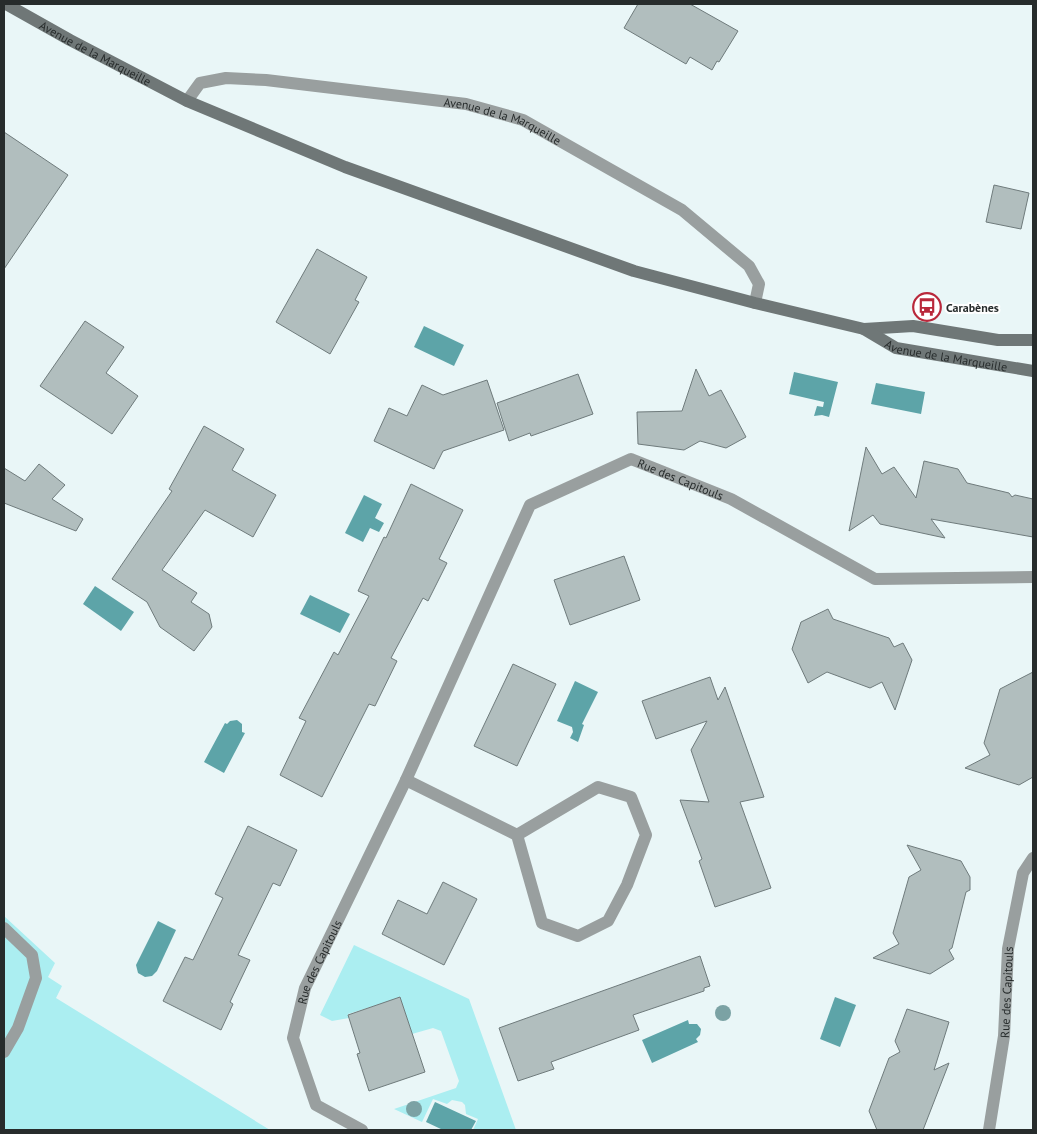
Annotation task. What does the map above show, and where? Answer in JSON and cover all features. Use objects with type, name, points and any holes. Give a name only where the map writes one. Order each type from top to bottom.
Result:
[{"type":"street","name":"Avenue de la Marqueille","points":[[6,4],[187,101],[346,167],[634,271],[755,303],[864,328],[913,326],[998,340],[1033,340]]},
{"type":"street","name":"Avenue de la Marqueille","points":[[187,101],[200,83],[226,78],[266,80],[466,104],[523,120],[682,210],[749,266],[759,284],[755,303]]},
{"type":"street","name":"Avenue de la Marqueille","points":[[864,328],[896,348],[1033,372]]},
{"type":"street","name":"Rue des Capitouls","points":[[362,1130],[316,1104],[294,1038],[305,988],[406,780],[530,505],[631,459],[731,498],[875,579],[1033,577]]},
{"type":"street","points":[[406,780],[516,835],[542,923],[578,936],[608,921],[627,885],[646,835],[631,797],[598,787],[516,835]]},
{"type":"street","name":"Rue des Capitouls","points":[[989,1130],[1004,1036],[1008,949],[1023,873],[1033,858]]},
{"type":"street","points":[[4,928],[32,956],[36,978],[18,1028],[4,1052]]},
{"type":"shaded area","points":[[424,326],[464,345],[454,366],[414,347]]},
{"type":"shaded area","points":[[794,372],[838,382],[829,417],[822,415],[814,416],[817,406],[823,407],[824,402],[789,394]]},
{"type":"shaded area","points":[[876,383],[925,392],[921,414],[871,404]]},
{"type":"shaded area","points":[[364,495],[382,504],[375,518],[384,523],[379,532],[370,528],[363,542],[345,533]]},
{"type":"shaded area","points":[[95,586],[134,612],[121,631],[83,604]]},
{"type":"shaded area","points":[[310,595],[350,614],[340,633],[300,614]]},
{"type":"shaded area","points":[[575,681],[598,692],[582,724],[584,725],[578,742],[570,738],[573,732],[572,727],[557,721]]},
{"type":"shaded area","points":[[237,720],[242,724],[242,732],[245,733],[224,773],[204,762],[225,723]]},
{"type":"shaded area","points":[[4,916],[55,963],[48,977],[62,986],[56,998],[270,1130],[4,1130]]},
{"type":"shaded area","points":[[158,921],[176,930],[157,971],[152,976],[145,977],[138,973],[136,965]]},
{"type":"shaded area","points":[[354,945],[469,999],[516,1130],[473,1130],[478,1119],[466,1114],[465,1105],[462,1102],[452,1100],[447,1104],[433,1099],[422,1122],[394,1109],[456,1088],[459,1081],[441,1031],[433,1028],[412,1034],[400,998],[348,1014],[349,1018],[332,1021],[320,1015]]},
{"type":"shaded area","points":[[835,997],[856,1005],[840,1047],[820,1039]]},
{"type":"shaded area","points":[[688,1020],[689,1024],[697,1024],[701,1029],[700,1035],[696,1039],[698,1042],[652,1063],[642,1040]]},
{"type":"shaded area","points":[[435,1102],[476,1121],[471,1130],[443,1130],[426,1122]]},
{"type":"building","points":[[638,4],[690,4],[738,31],[712,70],[690,57],[686,64],[624,28]]},
{"type":"building","points":[[4,132],[68,175],[4,269]]},
{"type":"building","points":[[994,185],[1029,193],[1021,229],[986,222]]},
{"type":"building","points":[[317,249],[367,277],[355,300],[359,302],[330,354],[276,322]]},
{"type":"building","points":[[85,321],[124,347],[106,373],[138,396],[112,434],[40,386]]},
{"type":"building","points":[[696,369],[709,396],[721,390],[746,437],[726,448],[700,441],[684,450],[638,444],[637,412],[682,411]]},
{"type":"building","points":[[578,374],[593,414],[531,436],[530,433],[509,441],[497,403]]},
{"type":"building","points":[[487,380],[504,430],[443,451],[434,469],[374,441],[389,408],[407,416],[422,385],[443,395]]},
{"type":"building","points":[[204,426],[244,449],[232,470],[276,495],[253,537],[205,510],[162,570],[197,593],[191,602],[209,614],[212,627],[194,651],[160,627],[147,602],[112,579],[172,491],[169,489]]},
{"type":"building","points":[[866,447],[882,474],[894,467],[916,498],[924,461],[958,469],[967,483],[1009,493],[1012,497],[1015,495],[1033,499],[1033,537],[931,519],[945,538],[880,524],[873,515],[849,531]]},
{"type":"building","points":[[39,464],[65,485],[52,499],[83,519],[76,531],[4,503],[4,468],[25,481]]},
{"type":"building","points":[[411,484],[463,510],[439,559],[447,563],[428,601],[423,598],[391,658],[397,661],[375,706],[369,704],[322,797],[280,775],[306,721],[299,718],[334,652],[338,655],[369,596],[358,591],[384,537],[386,538]]},
{"type":"building","points":[[624,556],[640,600],[570,625],[554,580]]},
{"type":"building","points":[[828,609],[833,619],[889,638],[894,647],[903,643],[912,660],[895,710],[882,682],[870,688],[827,672],[808,683],[792,649],[801,622]]},
{"type":"building","points":[[513,664],[556,684],[517,766],[474,746]]},
{"type":"building","points":[[1033,672],[1033,777],[1019,785],[965,768],[990,755],[984,743],[1000,689]]},
{"type":"building","points":[[710,677],[718,700],[725,687],[764,797],[740,802],[771,888],[715,907],[699,861],[702,859],[680,800],[709,802],[691,750],[707,721],[656,739],[642,701]]},
{"type":"building","points":[[248,826],[297,850],[280,886],[273,883],[238,955],[250,960],[230,1002],[233,1004],[221,1030],[163,1001],[185,957],[193,960],[223,898],[215,894]]},
{"type":"building","points":[[907,845],[961,861],[970,877],[970,890],[966,892],[952,948],[949,950],[954,959],[930,974],[873,958],[899,944],[893,933],[909,877],[921,870]]},
{"type":"building","points":[[443,882],[477,899],[444,965],[382,934],[398,900],[427,914]]},
{"type":"building","points":[[700,956],[710,986],[704,988],[704,991],[633,1015],[639,1030],[551,1062],[554,1069],[518,1081],[499,1028]]},
{"type":"building","points":[[400,997],[425,1072],[369,1091],[357,1054],[360,1053],[348,1015]]},
{"type":"building","points":[[907,1009],[949,1022],[934,1070],[949,1063],[923,1130],[877,1130],[869,1111],[889,1058],[900,1052],[895,1041]]},
{"type":"place","name":"Carabènes","points":[[927,307]]}]
